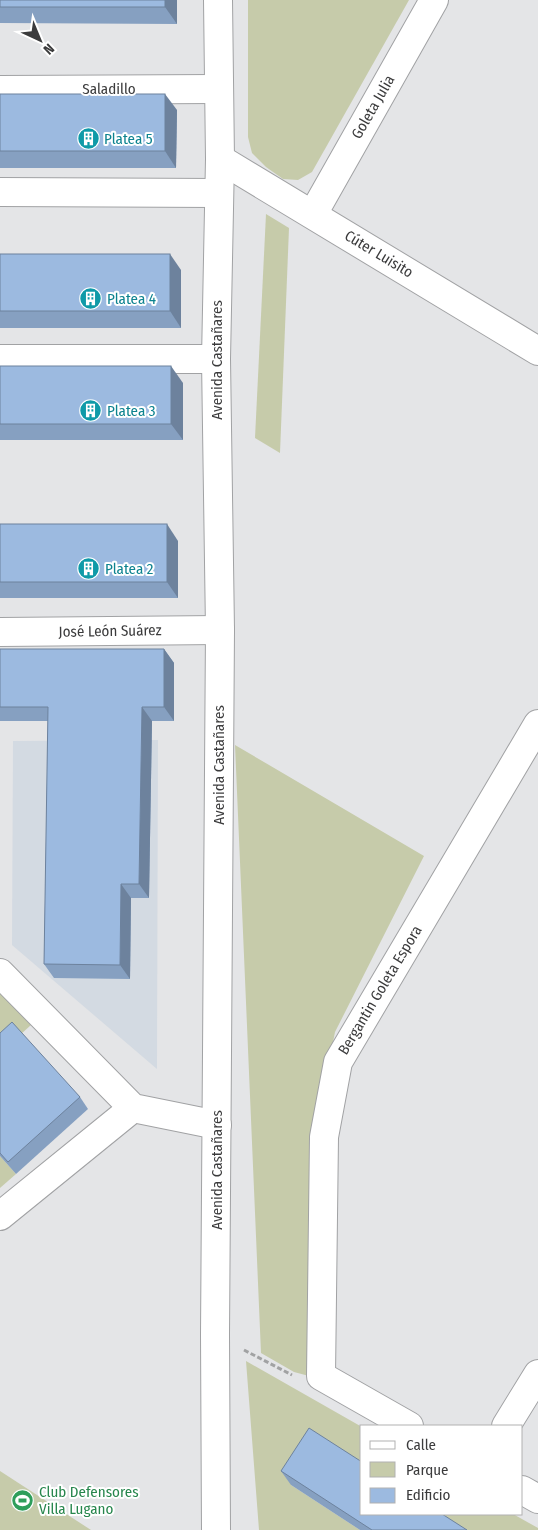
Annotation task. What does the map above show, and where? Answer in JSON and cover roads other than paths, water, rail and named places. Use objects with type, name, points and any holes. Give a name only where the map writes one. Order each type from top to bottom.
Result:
[{"type":"street","name":"Avenida Castañares","points":[[216,1530],[215,1335],[220,630],[216,360],[220,159],[218,0]]},
{"type":"street","name":"Goleta Julia","points":[[313,214],[434,0]]},
{"type":"street","name":"Saladillo","points":[[0,90],[218,89]]},
{"type":"street","name":"Cúter Luisito","points":[[220,159],[538,351]]},
{"type":"street","points":[[0,192],[218,193]]},
{"type":"street","points":[[0,359],[216,360]]},
{"type":"street","name":"José León Suárez","points":[[0,632],[220,630]]},
{"type":"street","name":"Bergantin Goleta Espora","points":[[407,1425],[321,1376],[324,1137],[338,1062],[538,724]]},
{"type":"street","points":[[0,973],[133,1108],[217,1125]]},
{"type":"street","points":[[0,1216],[133,1108]]},
{"type":"street","points":[[507,1425],[538,1374]]},
{"type":"street","points":[[523,1491],[538,1499]]},
{"type":"place","name":"Platea 5","points":[[88,139]]},
{"type":"place","name":"Platea 4","points":[[91,299]]},
{"type":"place","name":"Platea 3","points":[[91,411]]},
{"type":"place","name":"Platea 2","points":[[89,569]]},
{"type":"place","name":"Club Defensores Villa Lugano","points":[[23,1501]]}]
